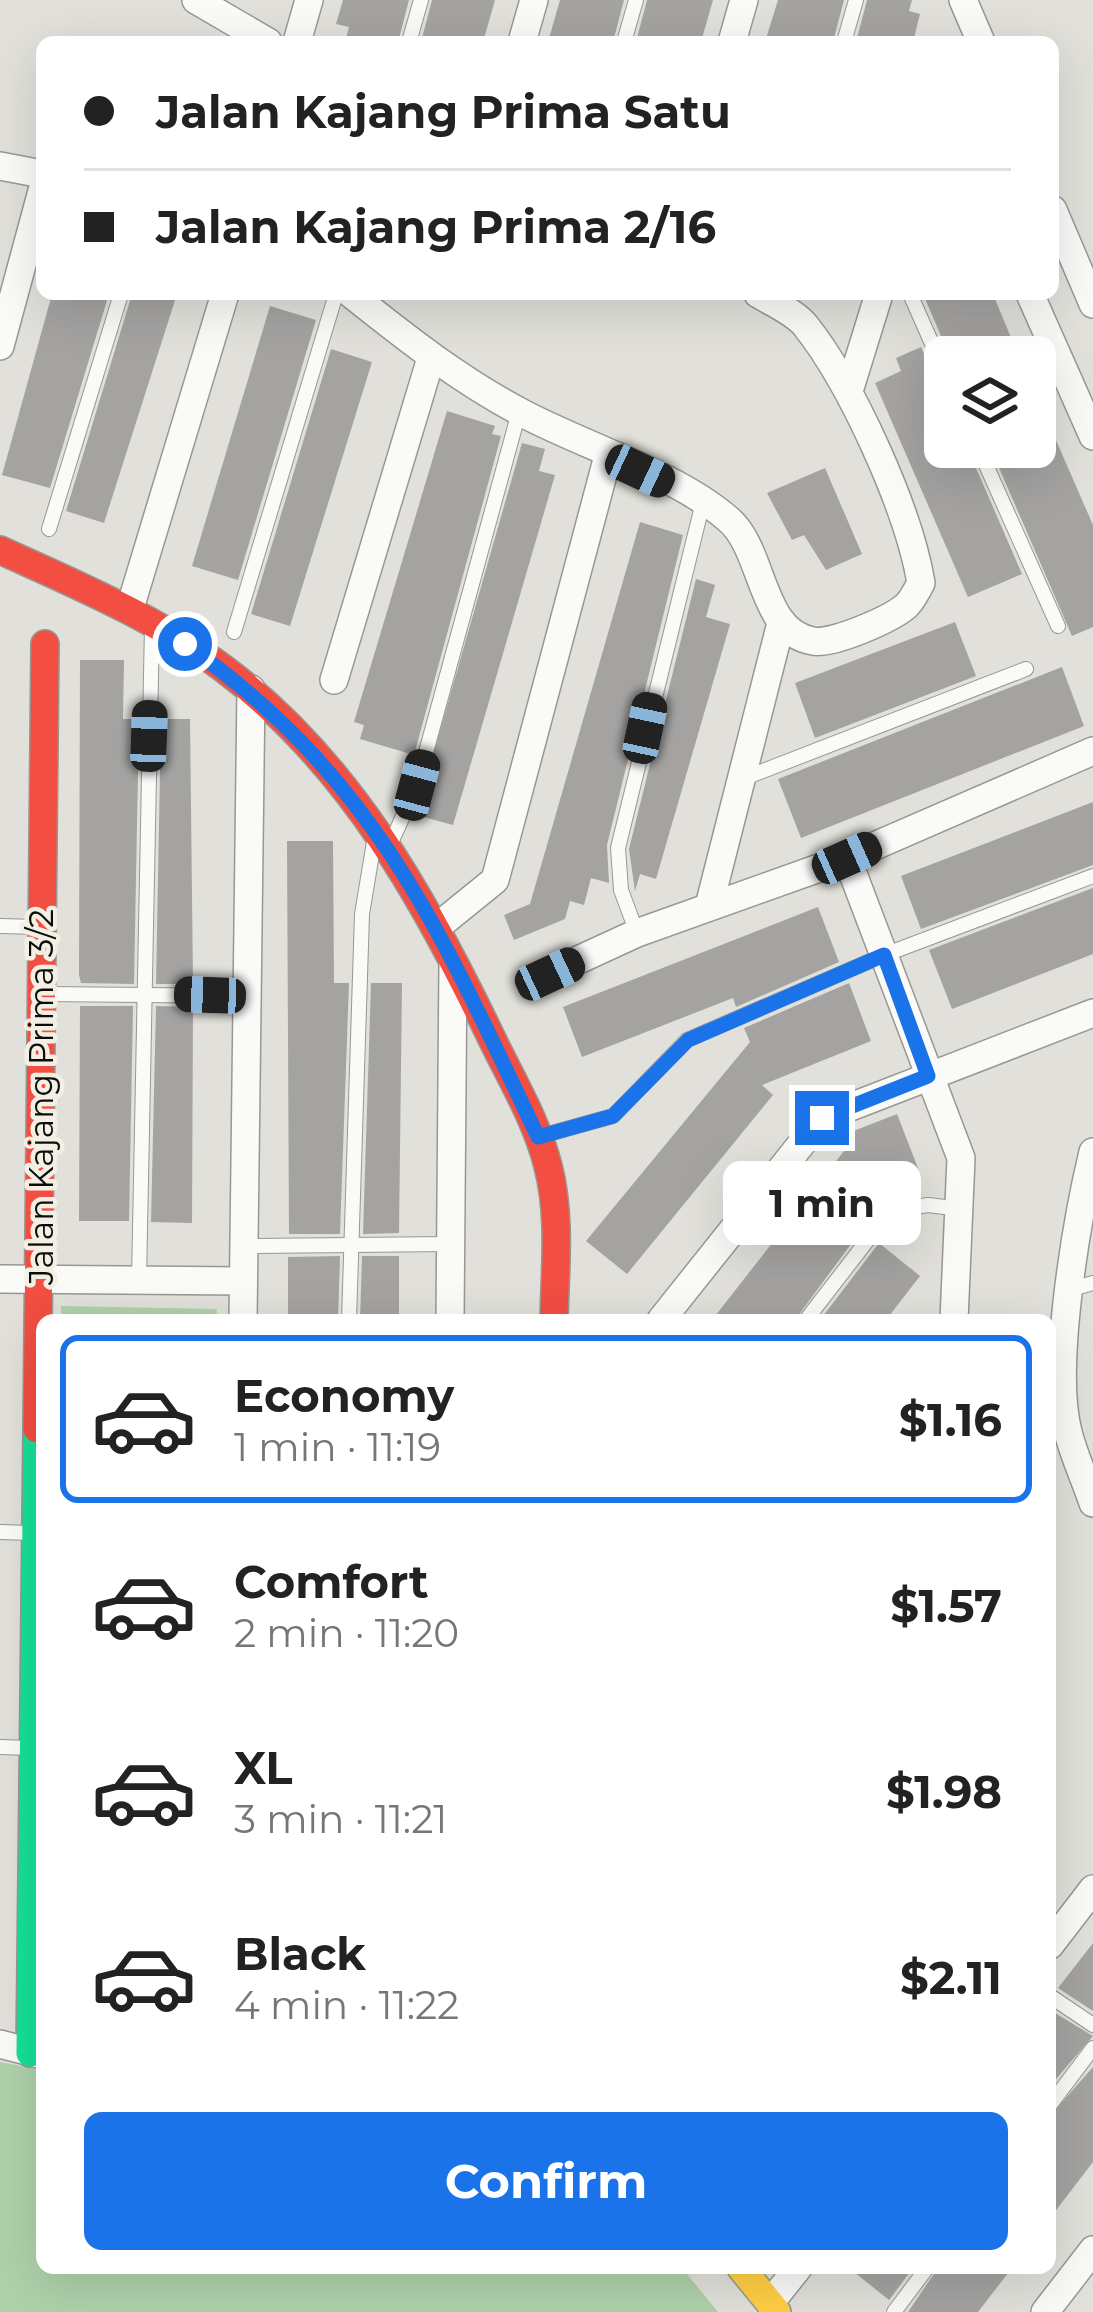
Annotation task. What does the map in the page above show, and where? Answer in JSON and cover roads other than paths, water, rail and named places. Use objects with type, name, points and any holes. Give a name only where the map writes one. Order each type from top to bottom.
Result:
[{"type":"street","points":[[300,36],[309,0]]},
{"type":"street","points":[[524,36],[534,0]]},
{"type":"street","points":[[734,36],[744,0]]},
{"type":"street","points":[[204,2],[258,36]]},
{"type":"street","points":[[957,36],[965,4]]},
{"type":"street","points":[[965,4],[978,36]]},
{"type":"street","points":[[0,166],[36,173]]},
{"type":"street","points":[[0,346],[36,212]]},
{"type":"street","points":[[1059,224],[1093,304]]},
{"type":"street","points":[[141,614],[223,300]]},
{"type":"street","points":[[358,300],[431,358],[519,412],[704,500],[733,523],[750,548],[781,623],[810,641],[833,641],[906,606],[921,583],[916,553],[849,391],[802,321],[772,300]]},
{"type":"street","points":[[849,391],[876,300]]},
{"type":"street","points":[[1033,300],[1093,436]]},
{"type":"street","points":[[334,680],[431,358]]},
{"type":"street","points":[[437,927],[495,880],[608,456]]},
{"type":"street","points":[[0,550],[141,614],[251,689],[313,749],[382,841],[454,956],[538,1137],[554,1200],[554,1314]]},
{"type":"street","points":[[709,906],[781,623]]},
{"type":"street","name":"Jalan Kajang Prima 3/2","points":[[40,1314],[45,644]]},
{"type":"street","points":[[243,1314],[251,689]]},
{"type":"street","points":[[550,974],[637,933],[847,858],[1093,751]]},
{"type":"street","points":[[847,858],[961,1158],[954,1314]]},
{"type":"street","points":[[450,1314],[454,956]]},
{"type":"street","points":[[666,1314],[822,1118],[1093,1013]]},
{"type":"street","points":[[1093,1152],[1075,1228],[1082,1286],[1063,1391],[1067,1430],[1093,1503]]},
{"type":"street","points":[[0,1279],[243,1281]]},
{"type":"street","name":"Jalan Kajang Prima 3/2","points":[[36,1662],[36,1771]]},
{"type":"street","points":[[1056,1931],[1093,1889]]},
{"type":"street","points":[[0,2044],[36,2054]]},
{"type":"street","points":[[1045,2312],[1093,2250]]},
{"type":"street","points":[[746,2274],[774,2308],[794,2274]]},
{"type":"lane","points":[[411,36],[421,0]]},
{"type":"lane","points":[[626,36],[636,0]]},
{"type":"lane","points":[[846,36],[856,0]]},
{"type":"lane","points":[[49,529],[119,300]]},
{"type":"lane","points":[[234,632],[334,300]]},
{"type":"lane","points":[[913,300],[929,336]]},
{"type":"lane","points":[[349,1314],[362,914],[382,841],[417,785],[519,412]]},
{"type":"lane","points":[[987,468],[1058,626]]},
{"type":"lane","points":[[637,933],[621,890],[618,848],[704,500]]},
{"type":"lane","points":[[139,1280],[141,614]]},
{"type":"lane","points":[[742,779],[1025,669]]},
{"type":"lane","points":[[538,1137],[613,1116],[688,1040],[884,955],[1093,876]]},
{"type":"lane","points":[[0,926],[43,927]]},
{"type":"lane","points":[[42,994],[244,996]]},
{"type":"lane","points":[[811,1314],[890,1211],[928,1205],[961,1209]]},
{"type":"lane","points":[[244,1246],[449,1244]]},
{"type":"lane","points":[[0,1532],[36,1533]]},
{"type":"lane","points":[[0,1748],[34,1748]]},
{"type":"lane","points":[[1056,2000],[1093,2025]]},
{"type":"lane","points":[[1056,2097],[1093,2048]]},
{"type":"lane","points":[[894,2312],[922,2274]]}]
